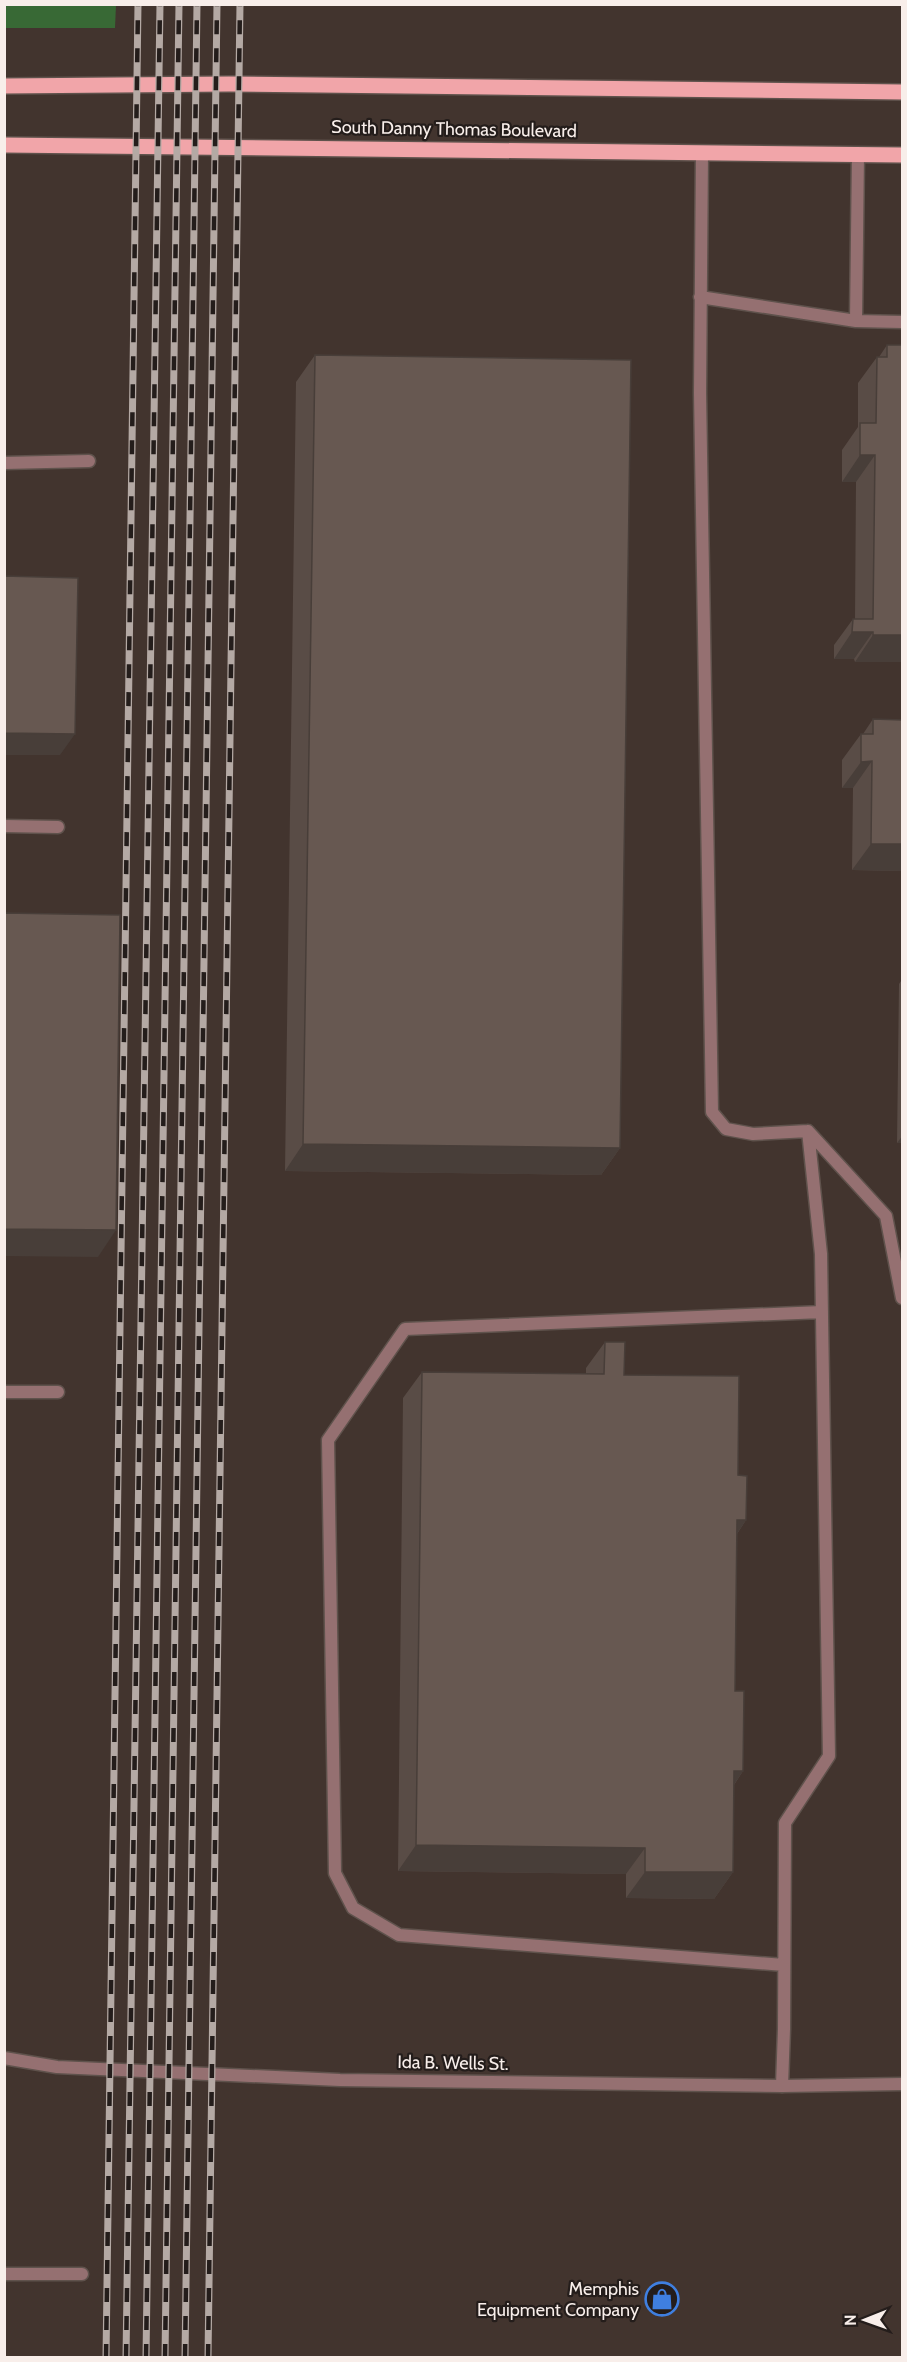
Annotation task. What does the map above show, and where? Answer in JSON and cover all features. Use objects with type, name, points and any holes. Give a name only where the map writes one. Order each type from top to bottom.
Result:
[{"type":"main road","points":[[4,86],[228,84],[903,92]]},
{"type":"main road","name":"South Danny Thomas Boulevard","points":[[4,145],[903,154]]},
{"type":"street","points":[[702,152],[700,405],[712,1112],[726,1129],[753,1134],[808,1131]]},
{"type":"street","points":[[856,321],[858,154]]},
{"type":"street","points":[[700,297],[856,321],[903,322]]},
{"type":"street","points":[[4,463],[89,461]]},
{"type":"street","points":[[4,826],[58,827]]},
{"type":"street","points":[[808,1131],[886,1216],[903,1298]]},
{"type":"street","points":[[782,2086],[785,1823],[830,1756],[821,1254],[808,1131]]},
{"type":"street","points":[[784,1965],[399,1935],[353,1908],[335,1873],[328,1440],[405,1329],[822,1312]]},
{"type":"street","points":[[4,1392],[58,1392]]},
{"type":"street","name":"Ida B. Wells St.","points":[[4,2058],[57,2067],[340,2080],[782,2086],[903,2084]]},
{"type":"street","points":[[4,2274],[82,2274]]},
{"type":"green space","points":[[4,5],[116,5],[115,28],[5,28]]},
{"type":"building","points":[[887,345],[903,345],[903,635],[852,632],[853,619],[873,619],[875,455],[860,455],[860,423],[876,423],[877,357],[887,357]]},
{"type":"building","points":[[315,355],[631,360],[620,1148],[303,1144]]},
{"type":"building","points":[[4,576],[78,578],[75,734],[4,733]]},
{"type":"building","points":[[873,719],[903,720],[903,844],[871,844],[872,761],[861,762],[861,734],[873,734]]},
{"type":"building","points":[[4,913],[120,915],[116,1230],[4,1229]]},
{"type":"building","points":[[605,1342],[625,1342],[624,1375],[739,1376],[738,1475],[747,1476],[746,1520],[737,1520],[735,1691],[744,1691],[743,1771],[734,1771],[733,1872],[645,1872],[645,1848],[416,1845],[422,1372],[604,1374]]},
{"type":"railway","points":[[106,2358],[138,4]]},
{"type":"railway","points":[[126,2358],[160,4]]},
{"type":"railway","points":[[146,2358],[179,4]]},
{"type":"railway","points":[[165,2358],[197,4]]},
{"type":"railway","points":[[185,2358],[217,4]]},
{"type":"railway","points":[[208,2358],[240,4]]},
{"type":"place","name":"Memphis Equipment Company","points":[[662,2299]]}]
